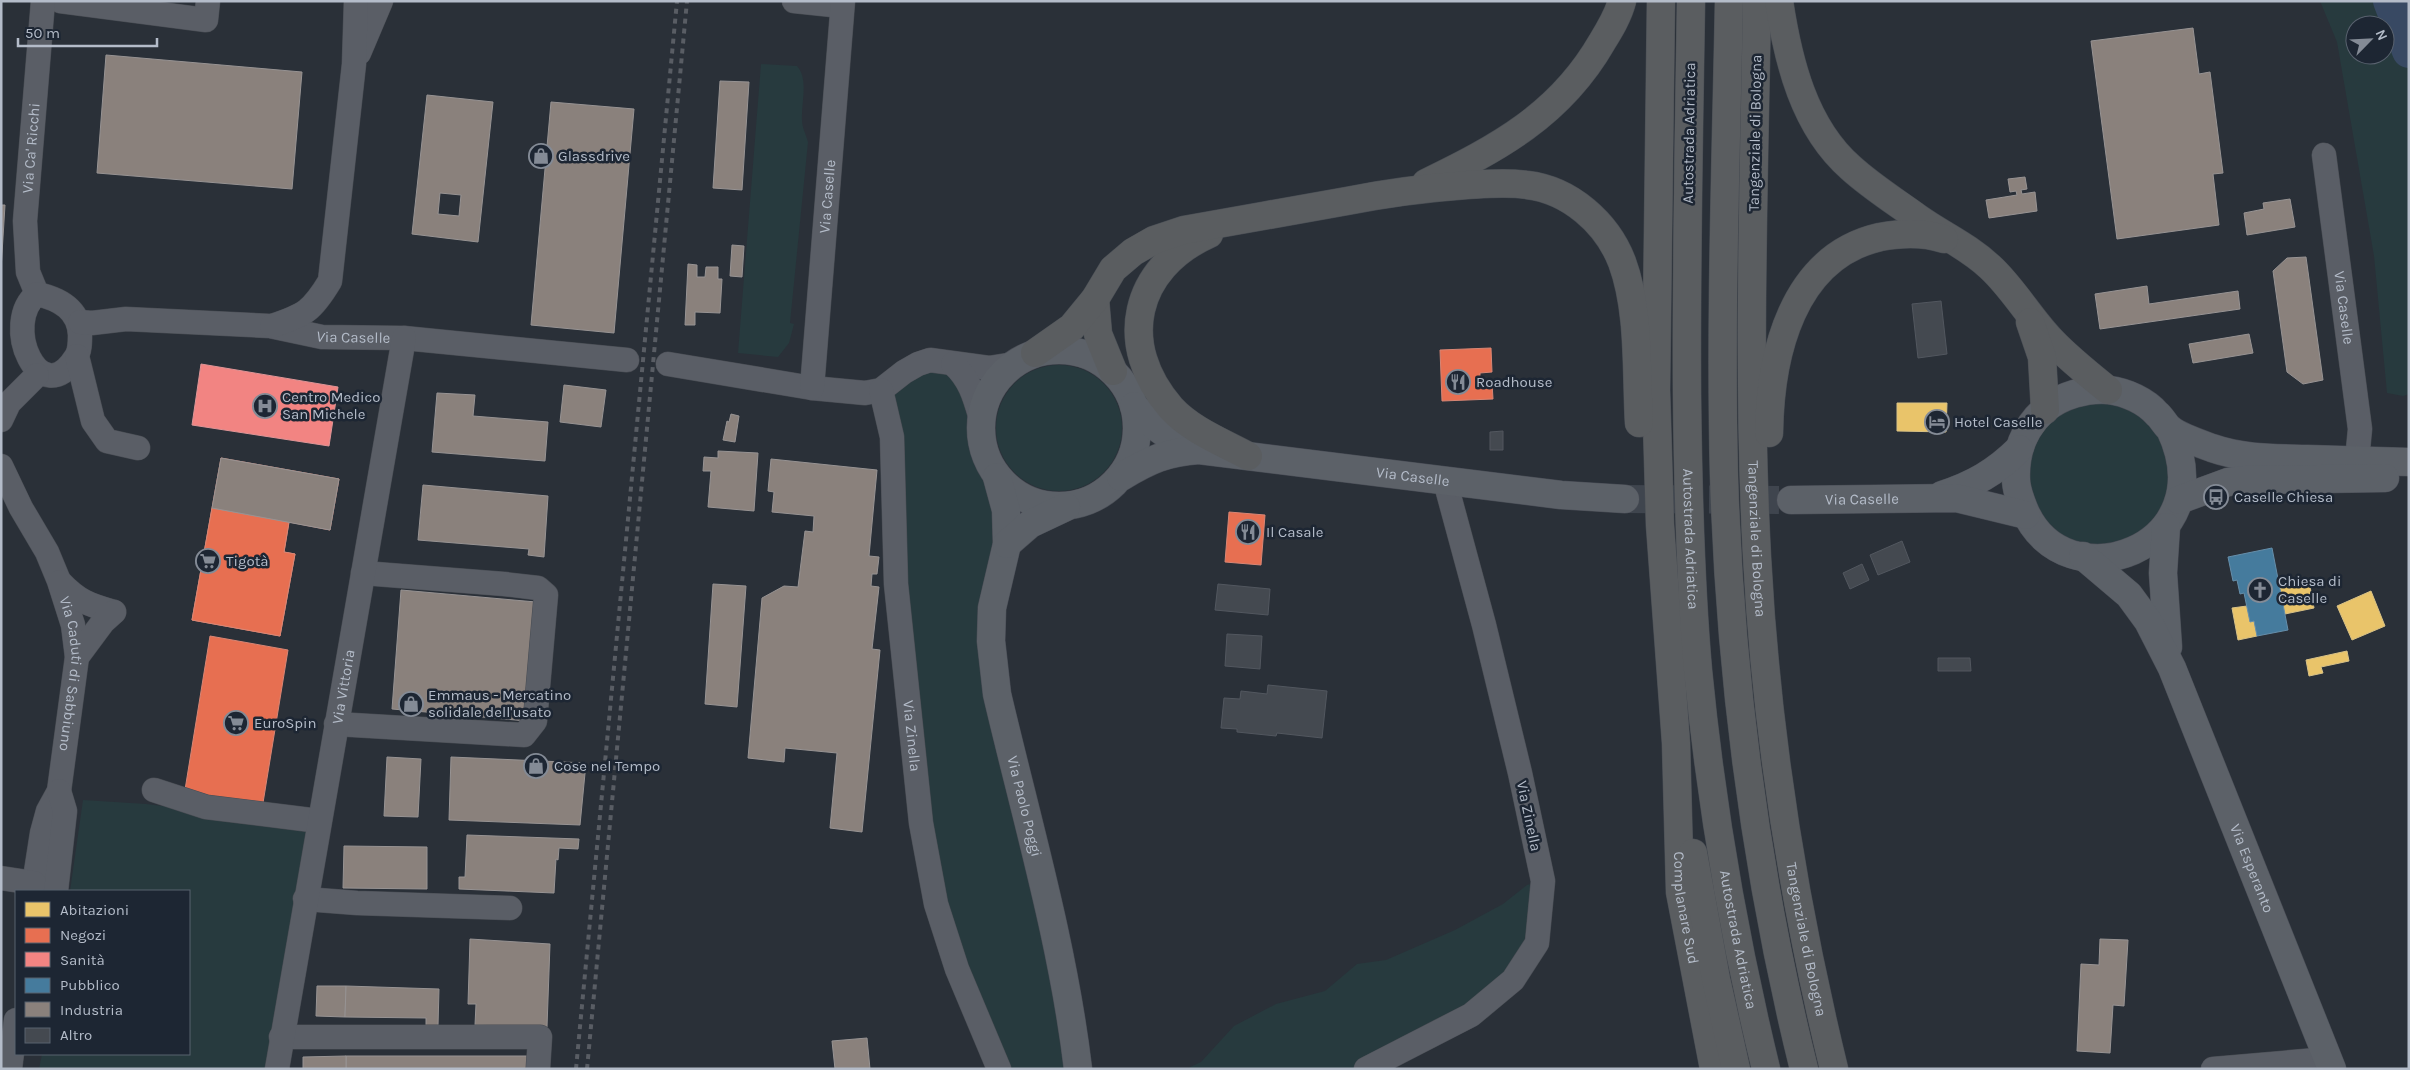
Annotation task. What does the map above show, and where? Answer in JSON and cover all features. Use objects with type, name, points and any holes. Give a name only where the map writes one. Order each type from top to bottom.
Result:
[{"type":"highway","points":[[1413,189],[1479,157],[1527,128],[1590,63],[1619,12],[1622,1]]},
{"type":"highway","points":[[1661,1],[1656,390],[1662,557],[1676,743],[1698,886],[1736,1069]]},
{"type":"highway","name":"Autostrada Adriatica","points":[[1691,1],[1686,305],[1687,474],[1698,669],[1724,871],[1746,989],[1766,1069]]},
{"type":"highway","points":[[1729,1],[1724,257],[1724,475],[1734,637],[1755,822],[1784,982],[1804,1069]]},
{"type":"highway","name":"Tangenziale di Bologna","points":[[1757,1],[1752,388],[1757,555],[1765,667],[1789,852],[1807,951],[1834,1069]]},
{"type":"highway","points":[[1779,1],[1792,67],[1815,122],[1834,150],[1851,168],[1881,191],[1992,268],[2052,341],[2108,390]]},
{"type":"highway","points":[[1025,358],[1072,327],[1096,299],[1113,269],[1134,252],[1154,240],[1184,230],[1413,189],[1490,184],[1527,185],[1562,196],[1592,216],[1604,231],[1622,263],[1628,287],[1634,329],[1642,504],[1662,557]]},
{"type":"highway","points":[[1248,219],[1181,249],[1165,264],[1145,294],[1140,307],[1138,328],[1142,356],[1154,385],[1172,409],[1188,422],[1248,456]]},
{"type":"highway","points":[[1757,555],[1770,494],[1769,419],[1773,381],[1785,332],[1798,297],[1817,272],[1842,252],[1866,241],[1915,233],[1958,243]]},
{"type":"highway","points":[[1096,299],[1098,334],[1113,372]]},
{"type":"highway","points":[[2023,307],[2036,335],[2042,357],[2045,410]]},
{"type":"highway","name":"Complanare Sud","points":[[1676,743],[1680,892],[1714,1069]]},
{"type":"main road","name":"Via Caselle","points":[[1066,507],[1040,505],[1027,501],[1015,494],[997,477],[989,464],[982,440],[981,419],[984,402],[991,387],[1025,358],[1060,350],[1088,355],[1113,372],[1128,391],[1134,406],[1138,432],[1132,457],[1121,477]]},
{"type":"main road","points":[[2108,390],[2132,396],[2156,412],[2170,429],[2181,455],[2183,468],[2179,500],[2166,527],[2147,544],[2125,554],[2098,558],[2069,553],[2049,541],[2032,526],[2026,515],[2016,485],[2015,466],[2019,449],[2029,428],[2045,410],[2076,393],[2108,390]]},
{"type":"main road","name":"Via Caselle","points":[[1134,406],[1155,428],[1175,441],[1199,450]]},
{"type":"main road","points":[[2170,429],[2213,448],[2235,454],[2265,458],[2409,462]]},
{"type":"main road","name":"Via Caselle","points":[[1935,497],[1982,480],[2002,467],[2019,449]]},
{"type":"main road","name":"Via Caselle","points":[[1007,544],[1030,524],[1066,507],[1088,502],[1108,490],[1121,477],[1148,460],[1176,451],[1199,450],[1561,495],[1625,499]]},
{"type":"main road","name":"Via Caselle","points":[[997,477],[1006,510],[1007,544]]},
{"type":"main road","points":[[2179,500],[2228,482],[2409,477]]},
{"type":"main road","name":"Via Caselle","points":[[1790,500],[1935,497],[1970,501],[2026,515]]},
{"type":"main road","name":"Via Esperanto","points":[[2166,527],[2163,573],[2164,618],[2172,668]]},
{"type":"main road","name":"Via Paolo Poggi","points":[[1007,544],[992,608],[993,666],[999,703],[1061,961],[1073,1022],[1078,1069]]},
{"type":"main road","name":"Via Esperanto","points":[[2083,556],[2130,596],[2148,621],[2172,668],[2330,1064]]},
{"type":"street","name":"Via Ca' Ricchi","points":[[37,294],[28,272],[25,221],[43,1]]},
{"type":"street","points":[[60,1],[206,20],[208,1]]},
{"type":"street","points":[[270,326],[300,317],[318,302],[330,281],[354,64],[373,4],[399,1]]},
{"type":"street","name":"Via Caselle","points":[[794,1],[842,3],[812,388]]},
{"type":"street","name":"Via Caselle","points":[[2324,155],[2360,429],[2357,460]]},
{"type":"street","points":[[5,412],[8,351],[3,336],[5,314],[23,299],[37,294],[58,301],[68,308],[80,322],[80,342],[77,356],[93,421],[107,441],[138,448]]},
{"type":"street","name":"Via Caselle","points":[[80,322],[92,323],[126,319],[270,326],[322,337],[404,338],[627,360]]},
{"type":"street","name":"Via Vittoria","points":[[277,1069],[281,1037],[404,338]]},
{"type":"street","points":[[8,351],[24,369],[47,374],[74,387],[87,402]]},
{"type":"street","points":[[5,412],[47,374],[69,366],[77,356]]},
{"type":"street","name":"Via Caselle","points":[[881,390],[918,364],[930,360],[989,368],[1025,358]]},
{"type":"street","points":[[668,364],[812,388],[865,393],[881,390]]},
{"type":"street","name":"Via Caselle","points":[[953,364],[963,373],[970,384],[981,419]]},
{"type":"street","name":"Via Zinella","points":[[881,390],[892,437],[896,584],[921,823],[936,904],[957,969],[999,1069]]},
{"type":"street","points":[[2335,480],[2348,473],[2357,460]]},
{"type":"street","name":"Via Caduti di Sabbiuno","points":[[1,466],[47,552],[59,581],[73,625],[77,657],[58,791],[48,811],[44,826],[33,887]]},
{"type":"street","name":"Via Zinella","points":[[1366,1069],[1471,1016],[1513,980],[1537,943],[1543,880],[1520,773],[1484,625],[1445,481]]},
{"type":"street","points":[[336,724],[524,735],[535,721],[546,595],[538,588],[363,573]]},
{"type":"street","points":[[59,581],[74,597],[87,604],[114,612],[102,622],[77,657]]},
{"type":"street","points":[[154,790],[206,807],[319,821]]},
{"type":"street","points":[[56,890],[65,811],[58,791]]},
{"type":"street","points":[[1,878],[33,887]]},
{"type":"street","points":[[305,899],[510,908]]},
{"type":"street","points":[[10,1069],[15,1028]]},
{"type":"street","points":[[281,1037],[540,1038],[538,1069]]},
{"type":"street","points":[[22,1069],[25,1055]]},
{"type":"street","points":[[2213,1069],[2330,1064]]},
{"type":"green space","points":[[2320,1],[2390,1],[2409,51],[2409,394],[2403,396],[2387,393],[2374,256],[2337,42]]},
{"type":"green space","points":[[761,64],[797,66],[801,71],[804,84],[802,123],[808,142],[790,323],[794,324],[789,343],[778,357],[738,353]]},
{"type":"green space","points":[[943,361],[981,419],[982,441],[989,464],[997,477],[992,608],[1078,1069],[999,1069],[921,823],[893,382]]},
{"type":"green space","points":[[1059,365],[1083,370],[1104,383],[1117,404],[1122,428],[1117,452],[1104,473],[1083,486],[1059,491],[1035,486],[1014,473],[1001,452],[996,428],[1001,404],[1014,383],[1035,370]]},
{"type":"green space","points":[[2099,402],[2126,408],[2150,423],[2165,447],[2171,474],[2165,501],[2150,525],[2126,540],[2099,546],[2072,540],[2048,525],[2033,501],[2027,474],[2033,447],[2048,423],[2072,408]]},
{"type":"green space","points":[[83,800],[146,804],[319,825],[270,1069],[39,1069],[42,1055],[190,1055],[190,890],[70,890]]},
{"type":"green space","points":[[1543,881],[1513,980],[1370,1069],[1186,1069],[1201,1062],[1234,1026],[1276,1004],[1325,991],[1357,964],[1386,960],[1455,930],[1503,904],[1527,885]]},
{"type":"building: Abitazioni","points":[[1897,403],[1947,403],[1946,432],[1897,431]]},
{"type":"building: Abitazioni","points":[[2309,581],[2314,608],[2285,614],[2279,586]]},
{"type":"building: Abitazioni","points":[[2371,591],[2385,626],[2352,640],[2337,606]]},
{"type":"building: Abitazioni","points":[[2247,606],[2250,622],[2254,621],[2257,636],[2238,640],[2232,608]]},
{"type":"building: Abitazioni","points":[[2347,651],[2349,661],[2321,667],[2323,673],[2309,676],[2306,660]]},
{"type":"building: Negozi","points":[[1491,348],[1492,372],[1480,373],[1480,383],[1492,383],[1493,399],[1442,401],[1440,350]]},
{"type":"building: Negozi","points":[[221,458],[339,479],[330,530],[289,522],[284,552],[295,554],[280,636],[192,620]]},
{"type":"building: Negozi","points":[[212,508],[289,522],[284,552],[295,554],[280,636],[192,620]]},
{"type":"building: Negozi","points":[[1229,512],[1265,515],[1261,565],[1225,562]]},
{"type":"building: Negozi","name":"EuroSpin","points":[[210,636],[288,650],[262,809],[184,796]]},
{"type":"building: Sanità","name":"Centro Medico San Michele","points":[[201,364],[338,387],[329,446],[192,425]]},
{"type":"building: Pubblico","name":"Chiesa di Caselle","points":[[2272,548],[2288,630],[2257,636],[2254,621],[2250,622],[2244,593],[2240,594],[2237,580],[2233,581],[2228,557]]},
{"type":"building: Industria","points":[[2193,28],[2199,74],[2210,72],[2223,173],[2213,174],[2219,225],[2117,239],[2091,41]]},
{"type":"building: Industria","points":[[106,55],[302,72],[292,189],[97,173]]},
{"type":"building: Industria","points":[[720,81],[749,82],[742,190],[713,188]]},
{"type":"building: Industria","points":[[427,95],[493,102],[478,242],[412,234]],"holes":[[[440,193],[461,195],[459,216],[438,214]]]},
{"type":"building: Industria","points":[[551,102],[634,109],[614,333],[531,325]]},
{"type":"building: Industria","points":[[2025,177],[2027,189],[2021,190],[2022,194],[2035,192],[2037,211],[1989,218],[1986,200],[2017,195],[2016,191],[2010,192],[2008,179]]},
{"type":"building: Industria","points":[[2290,199],[2295,227],[2247,235],[2244,213],[2264,209],[2263,203]]},
{"type":"building: Industria","points":[[1,205],[5,205],[1,270]]},
{"type":"building: Industria","points":[[732,245],[744,246],[742,277],[730,276]]},
{"type":"building: Industria","points":[[2306,257],[2323,380],[2303,384],[2287,372],[2273,271],[2287,258]]},
{"type":"building: Industria","points":[[688,264],[697,265],[697,277],[705,277],[706,267],[718,267],[718,279],[722,279],[720,313],[695,312],[695,325],[685,325]]},
{"type":"building: Industria","points":[[2147,286],[2149,304],[2238,291],[2240,309],[2100,329],[2095,294]]},
{"type":"building: Industria","points":[[2249,334],[2253,353],[2193,363],[2189,344]]},
{"type":"building: Industria","points":[[564,385],[606,390],[601,427],[560,422]]},
{"type":"building: Industria","points":[[437,393],[475,395],[473,416],[548,422],[545,461],[432,452]]},
{"type":"building: Industria","points":[[731,414],[739,416],[735,442],[723,440],[727,421],[729,422]]},
{"type":"building: Industria","points":[[718,451],[758,453],[754,511],[708,507],[711,471],[703,471],[704,457],[718,458]]},
{"type":"building: Industria","points":[[221,458],[339,479],[330,530],[212,508]]},
{"type":"building: Industria","points":[[771,459],[877,470],[869,556],[879,557],[877,574],[872,574],[871,586],[879,587],[872,649],[880,650],[862,832],[830,828],[837,753],[785,748],[784,762],[748,758],[762,598],[784,586],[798,587],[805,531],[813,532],[814,516],[772,512],[774,492],[768,491]]},
{"type":"building: Industria","points":[[423,485],[548,496],[544,557],[528,555],[529,549],[418,540]]},
{"type":"building: Industria","points":[[713,584],[746,586],[737,707],[705,704]]},
{"type":"building: Industria","points":[[401,590],[536,602],[527,721],[392,709]]},
{"type":"building: Industria","points":[[387,757],[421,759],[418,817],[384,816]]},
{"type":"building: Industria","points":[[451,757],[586,763],[580,825],[449,820]]},
{"type":"building: Industria","points":[[467,835],[579,839],[578,849],[559,848],[558,860],[556,859],[554,893],[459,889],[459,877],[465,877]]},
{"type":"building: Industria","points":[[344,846],[427,847],[427,889],[343,888]]},
{"type":"building: Industria","points":[[470,939],[550,944],[547,1027],[475,1025],[476,1004],[468,1004]]},
{"type":"building: Industria","points":[[2100,939],[2128,940],[2124,1006],[2113,1005],[2110,1053],[2077,1051],[2081,964],[2099,965]]},
{"type":"building: Industria","points":[[317,986],[346,986],[345,1017],[316,1016]]},
{"type":"building: Industria","points":[[346,986],[439,989],[438,1026],[426,1026],[426,1018],[345,1017]]},
{"type":"building: Industria","points":[[867,1038],[870,1069],[835,1069],[832,1041]]},
{"type":"building: Industria","points":[[346,1056],[528,1056],[528,1069],[346,1069]]},
{"type":"building: Industria","points":[[346,1056],[346,1069],[303,1069],[303,1057]]},
{"type":"building: Altro","points":[[1941,301],[1947,354],[1918,358],[1912,304]]},
{"type":"building: Altro","points":[[1503,431],[1503,450],[1490,450],[1490,432]]},
{"type":"building: Altro","points":[[1902,541],[1910,562],[1878,575],[1870,555]]},
{"type":"building: Altro","points":[[1862,564],[1869,580],[1850,589],[1843,573]]},
{"type":"building: Altro","points":[[1218,584],[1270,589],[1268,615],[1215,610]]},
{"type":"building: Altro","points":[[1227,634],[1262,636],[1260,669],[1225,666]]},
{"type":"building: Altro","points":[[1938,658],[1970,658],[1971,671],[1938,671]]},
{"type":"building: Altro","points":[[1268,685],[1327,691],[1322,738],[1277,733],[1276,736],[1237,732],[1237,729],[1221,728],[1224,698],[1240,699],[1241,691],[1267,694]]},
{"type":"waterway","points":[[2390,1],[2409,51]]},
{"type":"tunnel","points":[[1625,499],[1791,500]]},
{"type":"railway","points":[[576,1069],[677,1]]},
{"type":"railway","points":[[587,1069],[687,1]]},
{"type":"place","name":"Glassdrive","points":[[541,156]]},
{"type":"place","name":"Roadhouse","points":[[1458,382]]},
{"type":"place","name":"Centro Medico San Michele","points":[[265,406]]},
{"type":"place","name":"Hotel Caselle","points":[[1937,422]]},
{"type":"place","name":"Caselle Chiesa","points":[[2216,497]]},
{"type":"place","name":"Il Casale","points":[[1248,532]]},
{"type":"place","name":"Tigotà","points":[[208,561]]},
{"type":"place","name":"Chiesa di Caselle","points":[[2260,590]]},
{"type":"place","name":"Emmaus - Mercatino solidale dell'usato","points":[[411,704]]},
{"type":"place","name":"EuroSpin","points":[[236,723]]},
{"type":"place","name":"Cose nel Tempo","points":[[536,766]]}]
